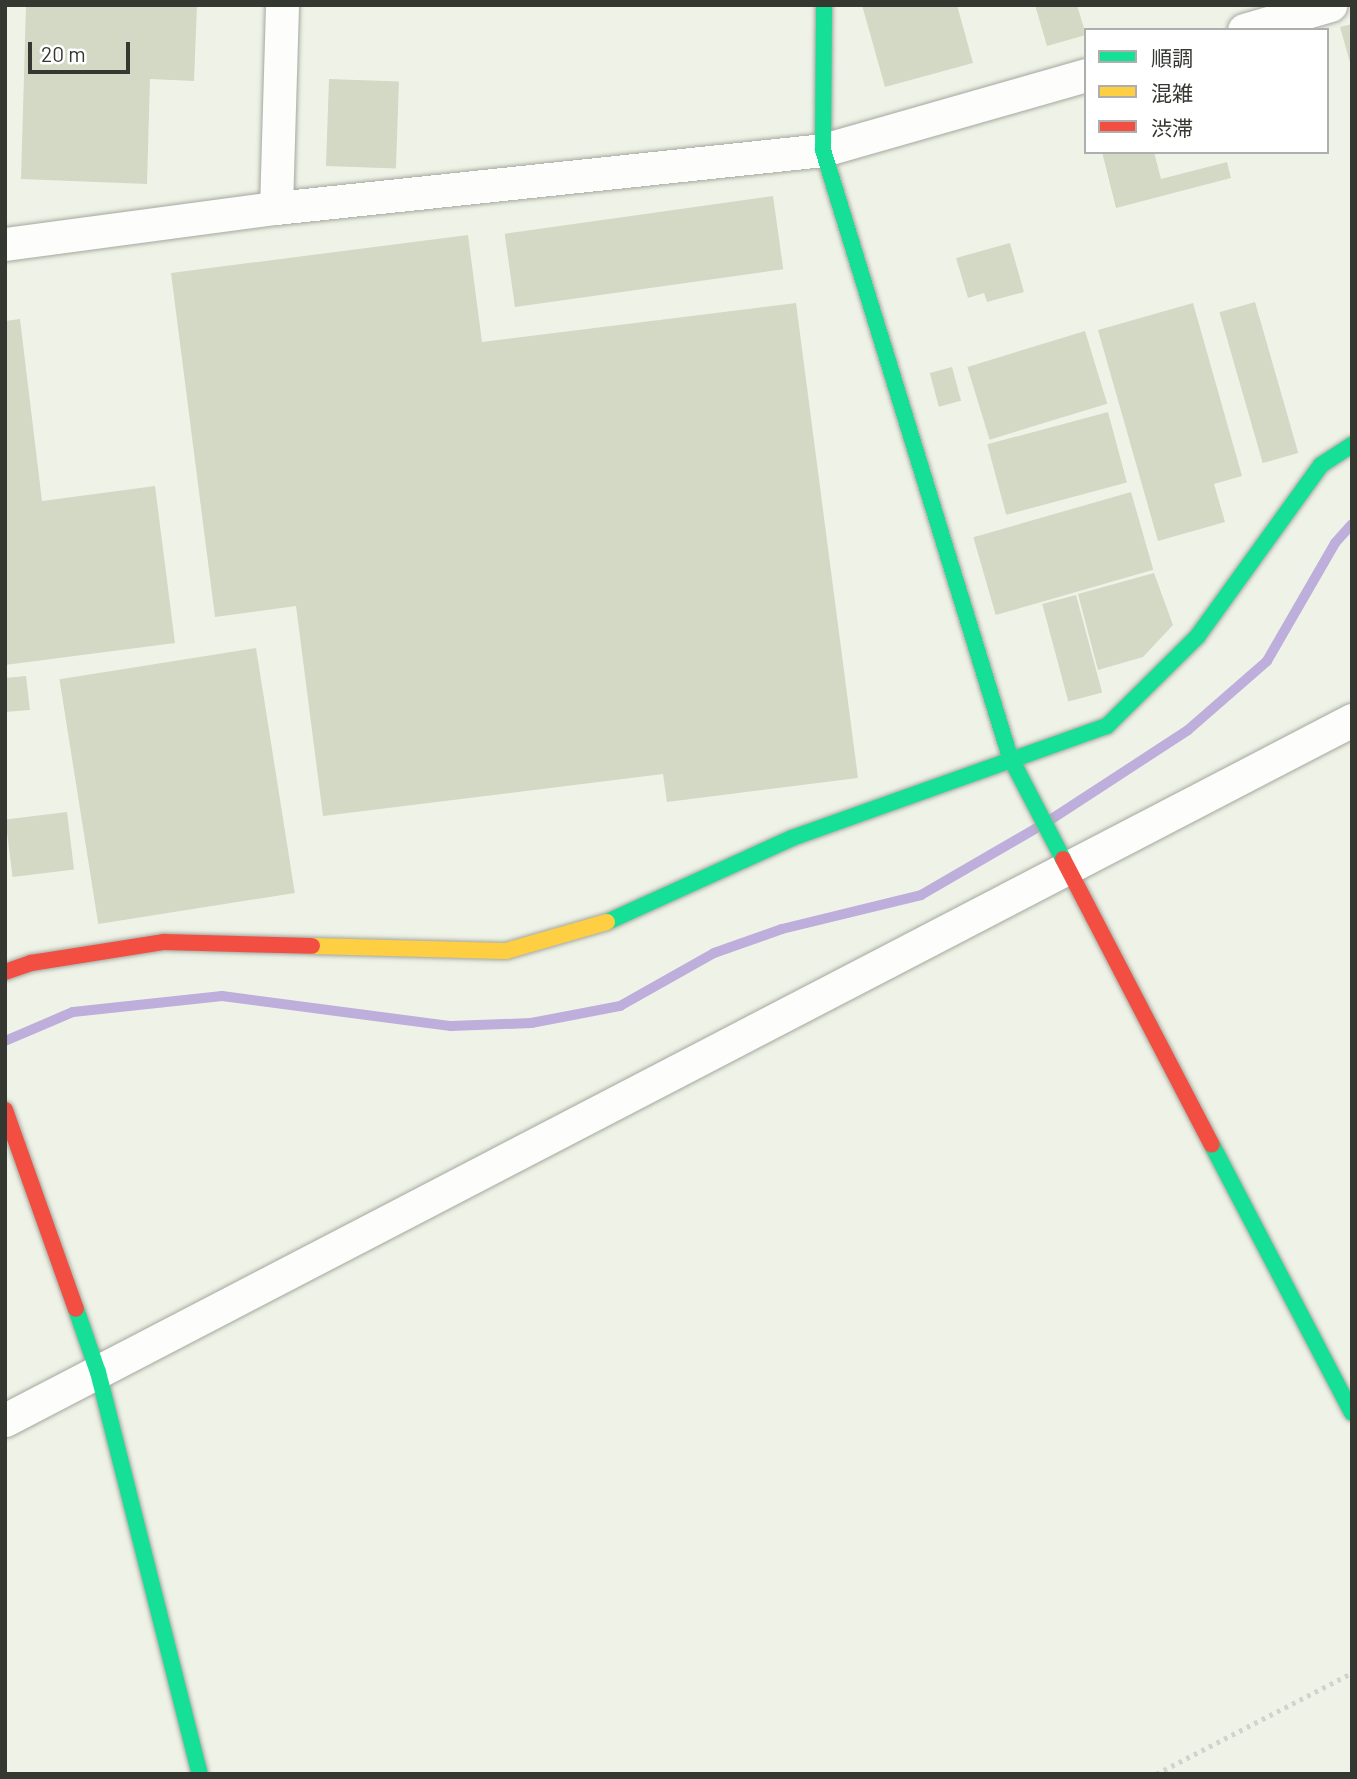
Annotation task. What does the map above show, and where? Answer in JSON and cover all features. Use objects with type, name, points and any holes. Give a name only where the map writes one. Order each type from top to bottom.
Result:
[{"type":"street","points":[[276,208],[282,5]]},
{"type":"street","points":[[824,5],[823,150],[1010,757],[1070,864],[1352,1413]]},
{"type":"street","points":[[1251,28],[1330,5]]},
{"type":"street","points":[[5,244],[276,208],[823,150],[1084,76]]},
{"type":"street","points":[[5,972],[31,963],[164,942],[506,951],[595,928],[792,838],[1010,757],[1107,726],[1196,636],[1321,465],[1352,445]]},
{"type":"street","points":[[5,1420],[1352,719]]},
{"type":"street","points":[[5,1110],[98,1372],[200,1774]]},
{"type":"path","points":[[1156,1774],[1352,1673]]},
{"type":"building","points":[[26,5],[197,5],[194,81],[150,79],[147,184],[21,179]]},
{"type":"building","points":[[862,5],[957,5],[973,63],[885,87]]},
{"type":"building","points":[[1035,5],[1077,5],[1084,36],[1047,46]]},
{"type":"building","points":[[1352,24],[1352,66],[1351,66],[1340,27]]},
{"type":"building","points":[[329,79],[399,81],[396,168],[326,166]]},
{"type":"building","points":[[1102,154],[1155,154],[1161,179],[1227,162],[1231,178],[1116,208]]},
{"type":"building","points":[[773,196],[783,269],[515,307],[505,234]]},
{"type":"building","points":[[468,235],[482,342],[796,303],[858,778],[667,802],[663,774],[323,816],[296,606],[215,617],[171,273]]},
{"type":"building","points":[[1010,243],[1024,292],[987,302],[984,293],[968,298],[956,258]]},
{"type":"building","points":[[1255,302],[1298,453],[1263,463],[1219,312]]},
{"type":"building","points":[[1193,303],[1242,476],[1214,484],[1225,522],[1158,541],[1098,330]]},
{"type":"building","points":[[20,319],[42,501],[155,486],[175,643],[5,665],[5,321]]},
{"type":"building","points":[[1085,331],[1107,404],[990,440],[967,367]]},
{"type":"building","points":[[952,367],[961,401],[939,407],[930,373]]},
{"type":"building","points":[[1108,412],[1127,483],[1006,515],[987,444]]},
{"type":"building","points":[[1131,492],[1153,570],[996,615],[973,537]]},
{"type":"building","points":[[1154,573],[1173,625],[1143,657],[1098,670],[1078,594]]},
{"type":"building","points":[[1076,595],[1102,693],[1068,702],[1042,604]]},
{"type":"building","points":[[256,648],[295,893],[98,924],[59,679]]},
{"type":"building","points":[[26,676],[30,710],[5,712],[5,678]]},
{"type":"building","points":[[67,812],[74,870],[13,877],[5,820]]},
{"type":"waterway","points":[[5,1041],[73,1012],[222,996],[451,1026],[531,1023],[620,1006],[714,953],[782,929],[921,895],[1047,822],[1188,730],[1267,661],[1335,543],[1352,524]]},
{"type":"traffic: fast","points":[[824,5],[823,150],[1010,757],[1063,859]]},
{"type":"traffic: fast","points":[[607,922],[792,838],[1107,726],[1197,637],[1321,465],[1352,445]]},
{"type":"traffic: fast","points":[[1212,1145],[1352,1413]]},
{"type":"traffic: fast","points":[[76,1309],[98,1372],[200,1774]]},
{"type":"traffic: slow","points":[[312,946],[506,951],[607,922]]},
{"type":"traffic: jam","points":[[1063,859],[1212,1145]]},
{"type":"traffic: jam","points":[[5,972],[31,963],[164,942],[312,946]]},
{"type":"traffic: jam","points":[[5,1110],[76,1309]]}]
